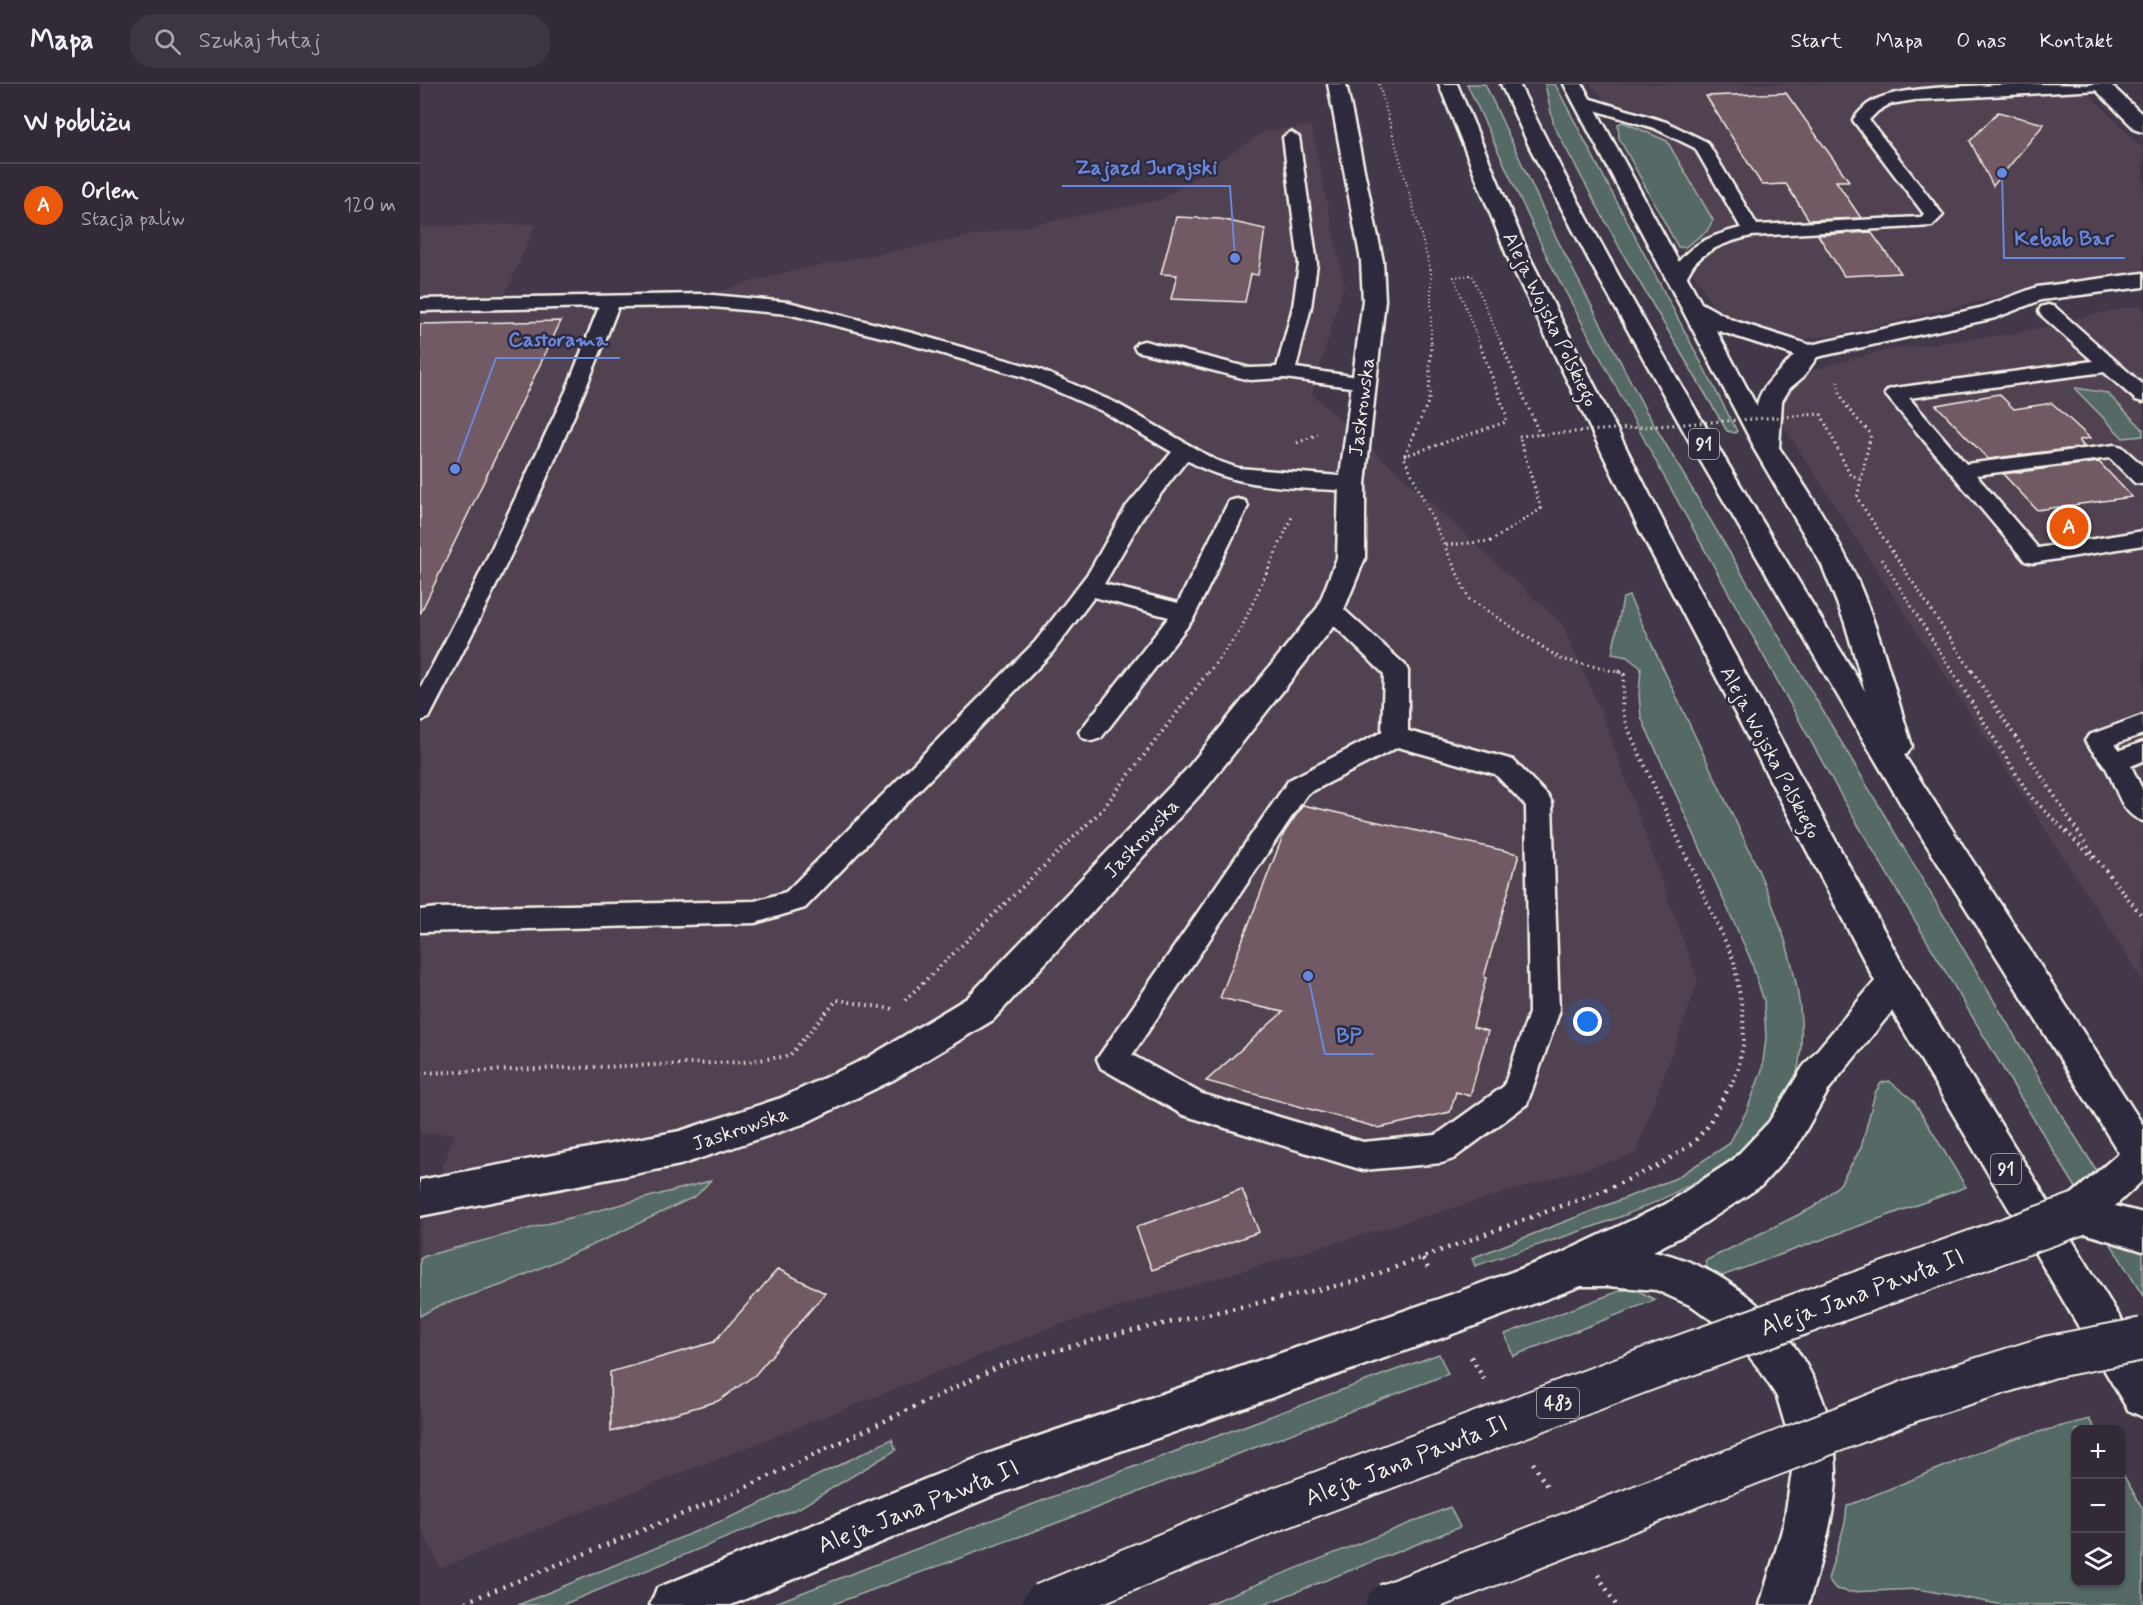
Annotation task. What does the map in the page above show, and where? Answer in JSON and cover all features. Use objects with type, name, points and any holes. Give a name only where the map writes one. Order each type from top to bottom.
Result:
[{"type":"main road","name":"Jaskrowska","points":[[420,1198],[680,1148],[790,1112],[880,1068],[980,1009],[1197,778],[1331,610],[1352,558],[1350,381],[1374,300],[1372,261],[1337,84]]},
{"type":"main road","name":"Aleja Wojska Polskiego","points":[[1448,84],[1519,258],[1654,531],[1894,983],[2143,1395]]},
{"type":"main road","name":"91","points":[[1510,84],[1540,148],[1663,373],[1912,796],[2143,1160]]},
{"type":"main road","points":[[2100,85],[2143,126]]},
{"type":"main road","points":[[1577,92],[1766,447],[1844,582],[1912,796]]},
{"type":"main road","points":[[1691,307],[1724,325],[1809,352],[1987,313],[2037,294],[2143,280]]},
{"type":"main road","points":[[1987,313],[2048,311],[2143,299]]},
{"type":"main road","points":[[1766,447],[1770,401],[1780,384],[1794,372],[1809,352]]},
{"type":"main road","points":[[1571,1270],[1680,1217],[1747,1173],[1783,1134],[1816,1078],[1894,983]]},
{"type":"main road","points":[[2078,1214],[2130,1167],[2143,1160]]},
{"type":"main road","points":[[2078,1214],[2143,1232]]},
{"type":"main road","name":"Aleja Jana Pawła II","points":[[1043,1605],[1339,1486],[1650,1368],[2078,1214]]},
{"type":"main road","points":[[1571,1270],[1615,1266],[1642,1268],[1677,1277],[1712,1295],[1743,1318],[1770,1347],[1787,1373],[1808,1425],[1814,1471],[1808,1515],[1784,1605]]},
{"type":"main road","name":"Aleja Jana Pawła II","points":[[674,1605],[990,1475],[1450,1315],[1571,1270]]},
{"type":"main road","points":[[1387,1605],[1919,1397],[2040,1361],[2118,1342],[2143,1339]]},
{"type":"lane","points":[[1677,279],[1682,264],[1708,243],[1751,231],[1926,222],[1932,218],[1934,215],[1861,120],[1872,106],[1890,99],[1915,94],[2100,85]]},
{"type":"lane","points":[[1577,92],[1660,125],[1701,145],[1751,231]]},
{"type":"lane","points":[[1285,372],[1302,307],[1308,264],[1291,137]]},
{"type":"lane","points":[[420,305],[702,300],[788,308],[905,337],[1031,373],[1109,407],[1208,464],[1234,474],[1352,484]]},
{"type":"lane","points":[[420,712],[484,590],[576,391],[611,301]]},
{"type":"lane","points":[[2048,311],[2143,396]]},
{"type":"lane","points":[[1144,347],[1250,374],[1285,372],[1350,381]]},
{"type":"lane","points":[[2143,368],[2107,362],[1895,394],[2033,556],[2143,538]]},
{"type":"lane","points":[[420,921],[755,912],[795,900],[1043,648],[1093,582],[1134,512],[1184,450]]},
{"type":"lane","points":[[1961,471],[2115,451],[2143,478]]},
{"type":"lane","points":[[1092,732],[1185,613],[1237,506]]},
{"type":"lane","points":[[1093,582],[1185,613]]},
{"type":"lane","points":[[1331,610],[1396,671],[1395,737]]},
{"type":"lane","points":[[2143,724],[2097,741],[2116,762],[2136,804],[2143,811]]},
{"type":"lane","points":[[1395,737],[1504,768],[1539,803],[1544,1013],[1516,1094],[1442,1149],[1363,1155],[1194,1105],[1113,1059],[1298,787],[1395,737]]},
{"type":"lane","points":[[2116,762],[2143,751]]},
{"type":"path","points":[[458,1605],[732,1494],[1002,1365],[1113,1335],[1358,1281],[1605,1190],[1660,1165],[1693,1143],[1707,1127],[1725,1099],[1738,1069],[1744,1041],[1741,990],[1734,962],[1626,724],[1622,709],[1624,675],[1622,672],[1608,668],[1561,659],[1477,606],[1463,589],[1446,546],[1404,457],[1429,400],[1431,271],[1379,84]]},
{"type":"path","points":[[1404,457],[1506,422],[1506,414],[1454,277],[1472,275],[1540,435]]},
{"type":"path","points":[[1839,377],[1838,391],[1842,400],[1871,434],[1857,498],[2101,865],[2143,917]]},
{"type":"path","points":[[903,1001],[1101,811],[1240,632],[1293,515],[1283,502],[1257,489],[1266,463],[1274,454],[1322,432],[1350,381]]},
{"type":"path","points":[[1446,546],[1491,541],[1541,509],[1520,436],[1821,414],[1850,475],[1860,478]]},
{"type":"path","points":[[1792,416],[1798,426]]},
{"type":"path","points":[[1880,556],[2030,796],[2101,865]]},
{"type":"path","points":[[420,1073],[744,1062],[789,1056],[837,1000],[895,1009]]},
{"type":"path","points":[[1466,1347],[1490,1389]]},
{"type":"path","points":[[1532,1461],[1550,1492]]},
{"type":"path","points":[[1592,1564],[1616,1605]]},
{"type":"shaded area","points":[[1591,84],[2079,84],[2143,149],[2143,274],[2032,289],[1833,336],[1798,339],[1774,335],[1730,319],[1711,303],[1678,247],[1685,247],[1707,231],[1713,220],[1667,141],[1623,122]]},
{"type":"shaded area","points":[[1311,126],[1344,284],[1312,394],[1562,624],[1601,711],[1698,982],[1635,1154],[1055,1326],[440,1568],[420,1525],[420,1232],[455,1133],[420,1134],[420,227],[535,224],[501,305],[663,307],[786,272],[1161,200],[1265,131]]},
{"type":"shaded area","points":[[2143,306],[2143,980],[1782,424],[1785,401],[1792,390],[1812,371],[1835,363],[1887,350],[2018,333],[2119,309]]},
{"type":"green space","points":[[1467,84],[1485,84],[1555,235],[1646,411],[2059,1111],[2143,1244],[2143,1296],[2025,1105],[1849,810],[1661,471],[1549,261]]},
{"type":"green space","points":[[1545,84],[1555,84],[1737,431],[1735,433],[1727,431],[1624,256],[1554,126]]},
{"type":"green space","points":[[1623,122],[1667,141],[1713,220],[1707,231],[1685,247],[1678,247],[1619,138],[1618,124]]},
{"type":"green space","points":[[2076,388],[2107,393],[2143,429],[2143,436],[2123,438]]},
{"type":"green space","points":[[1629,596],[1747,845],[1781,929],[1794,973],[1801,1016],[1800,1056],[1790,1094],[1786,1100],[1760,1132],[1728,1161],[1687,1186],[1628,1214],[1475,1266],[1472,1258],[1676,1178],[1729,1144],[1747,1110],[1762,1070],[1766,1038],[1764,1001],[1750,958],[1641,717],[1639,695],[1641,668],[1627,657],[1612,654],[1623,598]]},
{"type":"green space","points":[[1889,1081],[1913,1100],[1966,1187],[1711,1280],[1705,1261],[1814,1207],[1840,1184],[1861,1148],[1875,1093],[1881,1083]]},
{"type":"green space","points":[[710,1181],[696,1196],[606,1239],[502,1285],[438,1306],[420,1316],[420,1259],[425,1256]]},
{"type":"green space","points":[[1622,1290],[1639,1291],[1655,1300],[1513,1356],[1505,1334]]},
{"type":"green space","points":[[1439,1354],[1448,1374],[1054,1524],[831,1605],[770,1605],[1044,1500]]},
{"type":"green space","points":[[2089,1419],[2093,1425],[2071,1425],[2071,1587],[2125,1587],[2125,1478],[2143,1509],[2143,1605],[2003,1605],[1918,1589],[1850,1592],[1836,1589],[1828,1579],[1845,1523],[1847,1506],[2012,1439]]},
{"type":"green space","points":[[892,1439],[896,1450],[799,1508],[562,1605],[518,1605],[745,1511]]},
{"type":"green space","points":[[1450,1507],[1460,1527],[1263,1605],[1205,1605]]},
{"type":"building","points":[[1786,93],[1849,181],[1836,181],[1861,218],[1809,220],[1786,184],[1762,185],[1706,96]]},
{"type":"building","points":[[1998,112],[2044,124],[1993,186],[1970,141]]},
{"type":"building","points":[[1176,217],[1220,219],[1265,229],[1258,275],[1251,274],[1245,302],[1171,299],[1177,275],[1161,274]]},
{"type":"building","points":[[1871,232],[1901,273],[1844,276],[1818,235]]},
{"type":"building","points":[[561,321],[420,614],[420,324]]},
{"type":"building","points":[[1999,394],[2014,409],[2052,403],[2090,438],[2079,440],[2084,447],[1988,459],[1936,405]]},
{"type":"building","points":[[2099,462],[2132,497],[2037,510],[2003,474]]},
{"type":"building","points":[[1303,805],[1519,854],[1484,977],[1486,978],[1473,1027],[1488,1031],[1470,1096],[1456,1092],[1450,1112],[1379,1128],[1206,1081],[1283,1012],[1220,998],[1284,833]]},
{"type":"building","points":[[1242,1189],[1259,1232],[1152,1270],[1136,1227]]},
{"type":"building","points":[[778,1269],[825,1293],[755,1375],[718,1401],[611,1432],[610,1372],[714,1342]]},
{"type":"place","name":"Kebab Bar","points":[[2002,173]]},
{"type":"place","name":"Zajazd Jurajski","points":[[1235,258]]},
{"type":"place","name":"Castorama","points":[[455,469]]},
{"type":"place","name":"Orlen","points":[[2069,527]]},
{"type":"place","name":"BP","points":[[1308,976]]}]
